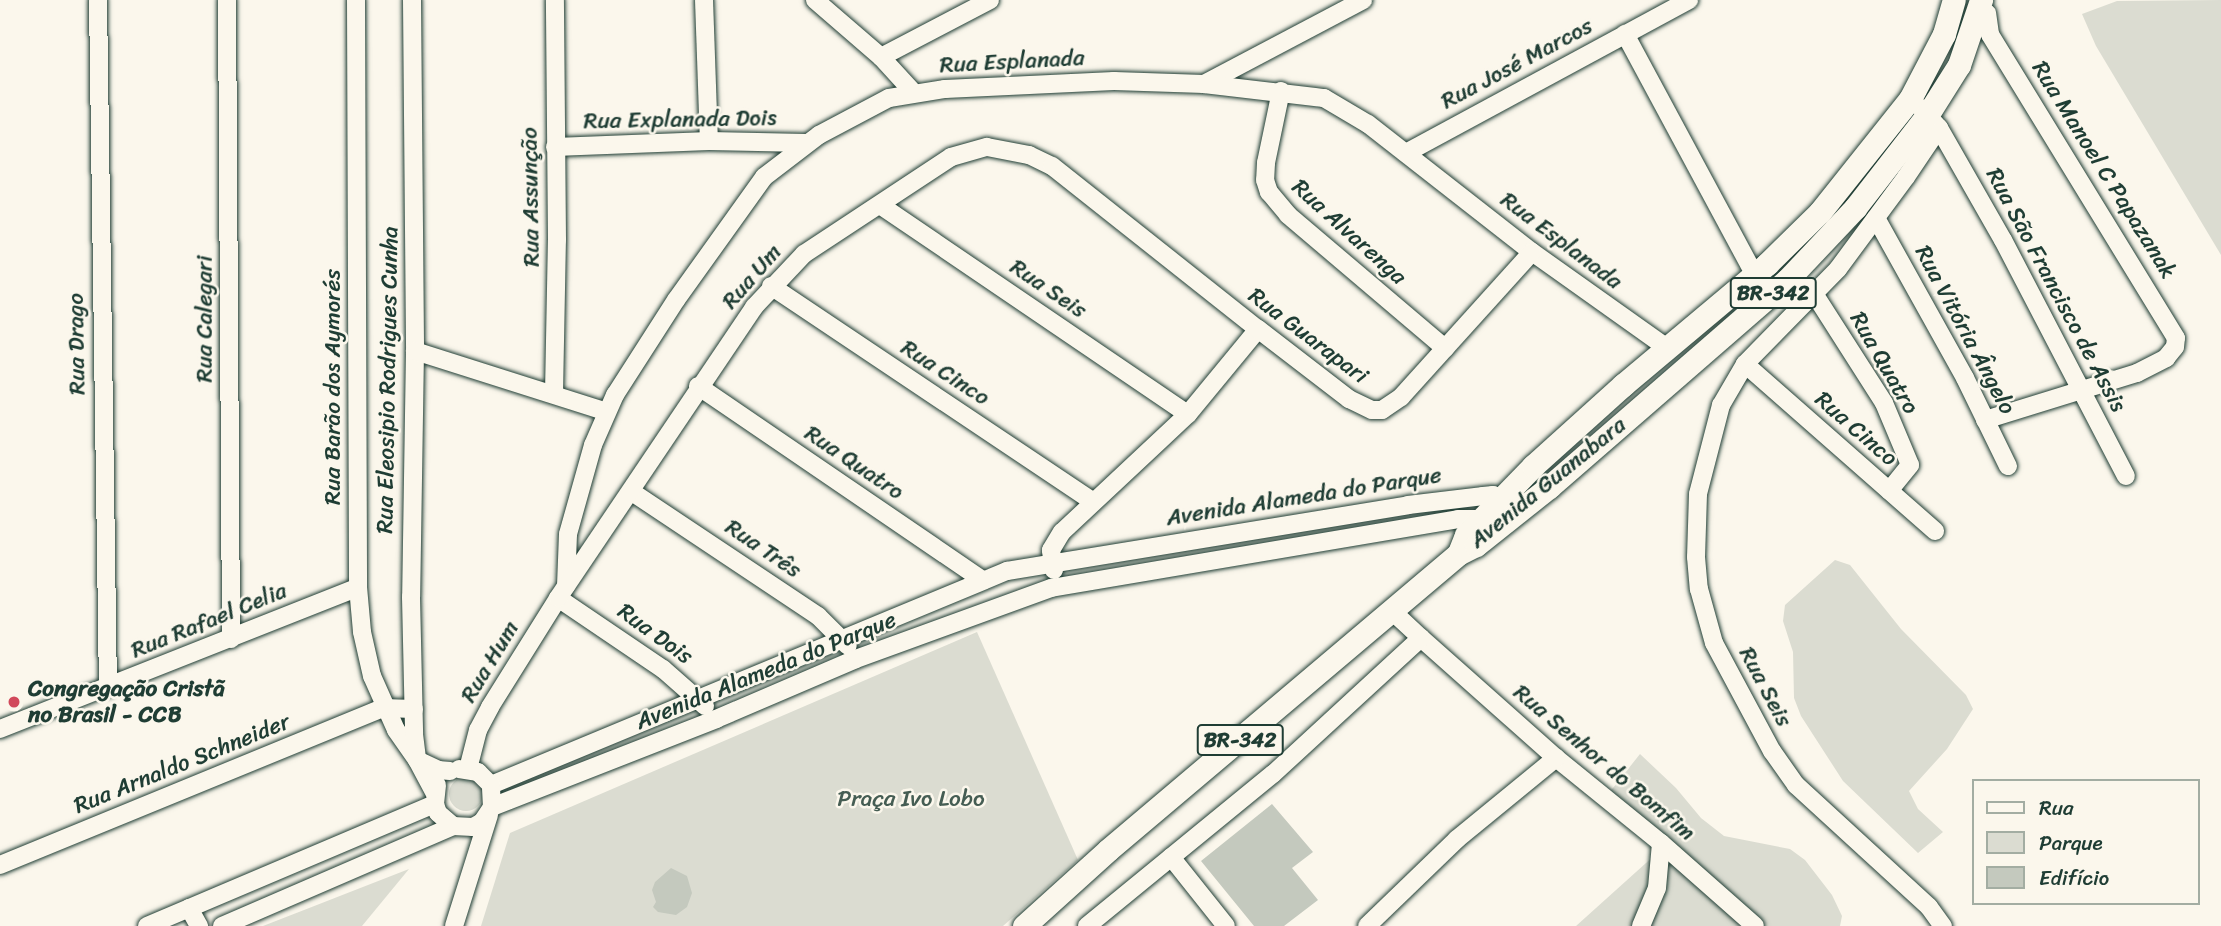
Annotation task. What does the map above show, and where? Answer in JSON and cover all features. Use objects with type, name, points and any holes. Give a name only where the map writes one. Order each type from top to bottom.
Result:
[{"type":"main road","name":"Avenida Guanabara","points":[[1511,503],[1573,429],[1755,275],[1819,212],[1910,99],[1933,60],[1953,4]]},
{"type":"main road","name":"Avenida Guanabara","points":[[1392,612],[1458,554],[1466,536],[1488,524],[1787,280],[1934,121],[1982,9]]},
{"type":"main road","name":"BR-342","points":[[1024,926],[1108,850],[1392,612]]},
{"type":"street","name":"Rua Drago","points":[[98,0],[108,688]]},
{"type":"street","name":"Rua Calegari","points":[[227,0],[231,639]]},
{"type":"street","name":"Rua Barão dos Aymorés","points":[[356,0],[358,587],[364,643],[383,708],[417,760]]},
{"type":"street","name":"Rua Eleosipio Rodrigues Cunha","points":[[412,0],[415,351],[411,584],[417,760]]},
{"type":"street","name":"Rua Assunção","points":[[554,393],[557,240],[555,0]]},
{"type":"street","points":[[704,0],[709,141]]},
{"type":"street","points":[[815,0],[881,57],[914,93]]},
{"type":"street","points":[[881,57],[990,0]]},
{"type":"street","points":[[1204,84],[1363,0]]},
{"type":"street","name":"Rua José Marcos","points":[[1406,153],[1689,0]]},
{"type":"street","points":[[1953,4],[1982,9]]},
{"type":"street","name":"Rua Manoel C Papazanak","points":[[1982,9],[1995,42],[2176,338],[2171,353],[2137,373],[2082,391]]},
{"type":"street","points":[[1625,34],[1755,275]]},
{"type":"street","name":"Rua Esplanada","points":[[562,592],[568,534],[593,445],[607,412],[676,300],[727,225],[764,177],[806,143],[869,106],[914,93],[1114,81],[1204,84],[1315,96],[1336,104],[1406,153],[1532,252],[1667,348]]},
{"type":"street","name":"Rua Alvarenga","points":[[1281,91],[1266,163],[1265,180],[1269,192],[1298,223],[1445,348]]},
{"type":"street","points":[[1910,99],[1934,121]]},
{"type":"street","name":"Rua Seis","points":[[1934,121],[1876,218],[1815,295],[1745,364],[1721,405],[1700,485],[1695,526],[1699,589],[1714,643],[1766,740],[1796,785],[1929,907],[1943,926]]},
{"type":"street","name":"Rua São Francisco de Assis","points":[[1934,121],[2003,240],[2126,476]]},
{"type":"street","name":"Rua Explanada Dois","points":[[555,147],[709,141],[806,143]]},
{"type":"street","name":"Rua Um","points":[[562,592],[632,492],[698,386],[771,286],[804,254],[951,157],[987,147],[1029,155],[1072,180]]},
{"type":"street","name":"Rua Guarapari","points":[[1072,180],[1258,330],[1349,399],[1372,410],[1382,410],[1401,397],[1532,252]]},
{"type":"street","name":"Rua Seis","points":[[880,205],[1188,414]]},
{"type":"street","name":"Rua Vitória Ângelo","points":[[1876,218],[2008,466]]},
{"type":"street","name":"Rua Cinco","points":[[771,286],[1092,501]]},
{"type":"street","name":"Rua Quatro","points":[[1815,295],[1884,403],[1910,465],[1889,491]]},
{"type":"street","points":[[1060,586],[1051,562],[1051,550],[1062,532],[1092,501],[1188,414],[1258,330]]},
{"type":"street","points":[[415,351],[607,412]]},
{"type":"street","name":"Rua Cinco","points":[[1745,364],[1935,531]]},
{"type":"street","name":"Rua Quatro","points":[[698,386],[982,580]]},
{"type":"street","points":[[1985,420],[2082,391]]},
{"type":"street","name":"Rua Três","points":[[632,492],[818,616],[843,639],[856,659]]},
{"type":"street","name":"Avenida Alameda do Parque","points":[[491,785],[982,580],[1023,566],[1395,507],[1483,496],[1511,503]]},
{"type":"street","name":"Avenida Alameda do Parque","points":[[222,926],[458,827],[473,827],[491,811],[856,659],[1009,601],[1060,586],[1458,519],[1488,524]]},
{"type":"street","points":[[568,534],[594,547]]},
{"type":"street","name":"Rua Rafael Celia","points":[[0,729],[358,587]]},
{"type":"street","name":"Rua Dois","points":[[562,592],[663,668],[700,699],[716,719]]},
{"type":"street","name":"Rua Hum","points":[[459,770],[490,707],[562,592]]},
{"type":"street","name":"Rua Senhor do Bomfim","points":[[1392,612],[1556,758],[1661,843],[1755,926]]},
{"type":"street","points":[[1087,926],[1273,774],[1421,638]]},
{"type":"street","points":[[383,708],[414,709]]},
{"type":"street","name":"Rua Arnaldo Schneider","points":[[0,865],[383,708]]},
{"type":"street","points":[[1367,926],[1457,839],[1556,758]]},
{"type":"street","points":[[417,760],[438,770],[478,772],[491,785],[491,811],[469,872],[454,926]]},
{"type":"street","points":[[417,760],[435,799],[438,813],[458,827],[469,872]]},
{"type":"street","points":[[435,799],[437,785],[459,770]]},
{"type":"street","points":[[147,926],[435,799]]},
{"type":"street","points":[[1641,926],[1657,888],[1661,843]]},
{"type":"street","points":[[1171,857],[1226,926]]},
{"type":"street","points":[[189,908],[199,926]]},
{"type":"green space","points":[[2221,0],[2221,255],[2096,46],[2082,14],[2117,1]]},
{"type":"green space","points":[[1835,560],[1850,565],[1901,629],[1966,695],[1973,709],[1947,749],[1909,791],[1918,809],[1943,832],[1918,853],[1843,781],[1801,716],[1794,698],[1793,652],[1783,621],[1785,605]]},
{"type":"green space","name":"Praça Ivo Lobo","points":[[977,632],[1078,860],[1003,926],[481,926],[510,833]]},
{"type":"green space","points":[[1640,754],[1676,788],[1701,818],[1724,836],[1790,849],[1805,860],[1832,895],[1842,916],[1840,926],[1576,926],[1666,845],[1609,793]]},
{"type":"green space","points":[[466,777],[478,782],[483,794],[478,806],[466,811],[454,806],[449,794],[454,782]]},
{"type":"green space","points":[[409,869],[362,926],[263,926]]},
{"type":"building","points":[[1272,804],[1313,852],[1292,868],[1318,900],[1284,926],[1254,926],[1201,861]]},
{"type":"building","points":[[671,868],[687,876],[692,893],[687,907],[676,915],[658,912],[653,907],[656,902],[652,890],[655,882]]},
{"type":"place","name":"Congregação Cristã no Brasil - CCB","points":[[14,702]]}]
